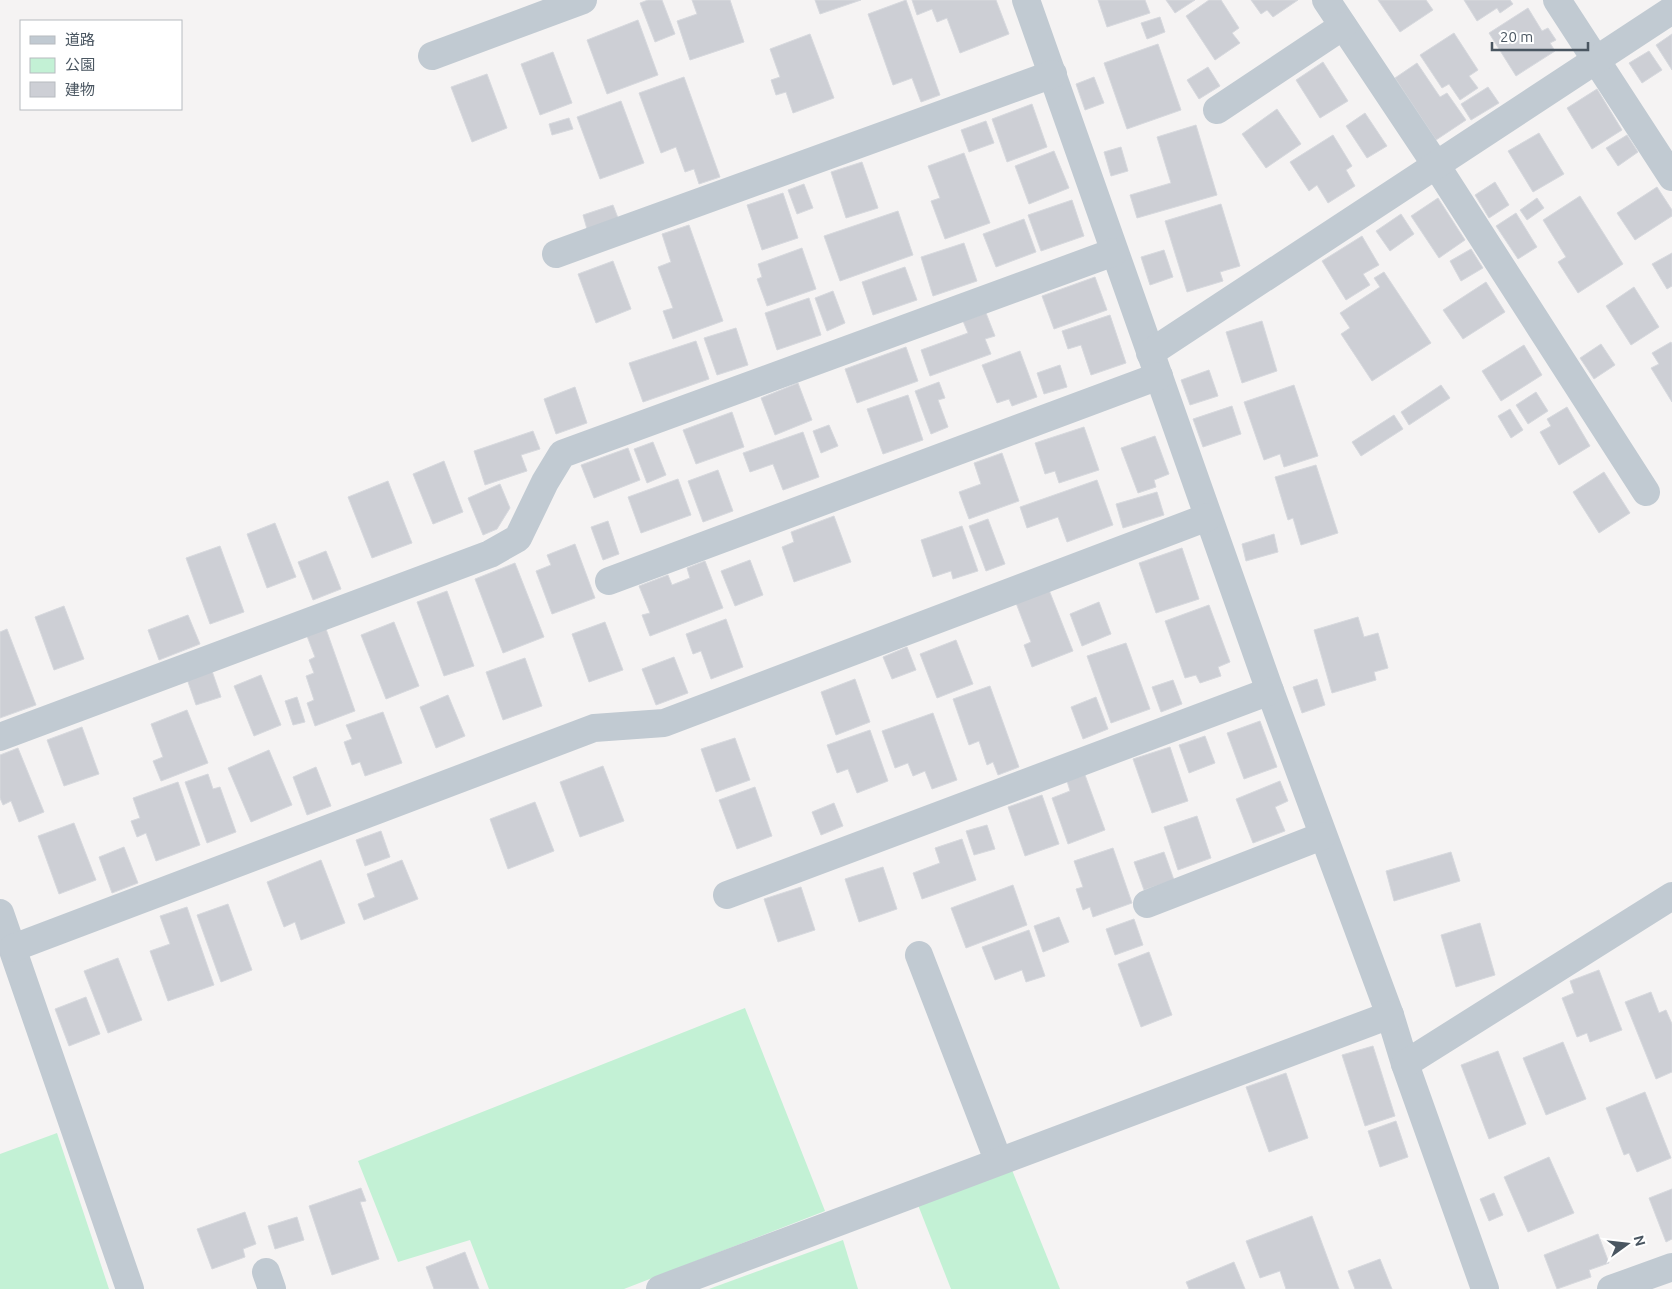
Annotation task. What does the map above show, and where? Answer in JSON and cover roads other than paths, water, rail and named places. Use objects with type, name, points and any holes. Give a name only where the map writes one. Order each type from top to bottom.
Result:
[{"type":"street","points":[[432,56],[582,0]]},
{"type":"street","points":[[1026,0],[1270,691],[1322,836],[1390,1015],[1405,1064],[1485,1289]]},
{"type":"street","points":[[1326,0],[1436,165],[1646,492]]},
{"type":"street","points":[[1557,0],[1672,176]]},
{"type":"street","points":[[609,581],[1155,365],[1436,165],[1672,10]]},
{"type":"street","points":[[1217,110],[1343,26]]},
{"type":"street","points":[[556,254],[1052,74]]},
{"type":"street","points":[[0,737],[490,554],[518,538],[545,482],[562,454],[1114,252]]},
{"type":"street","points":[[13,948],[594,728],[664,722],[1208,517]]},
{"type":"street","points":[[727,895],[1270,691]]},
{"type":"street","points":[[1147,904],[1322,836]]},
{"type":"street","points":[[1405,1064],[1672,896]]},
{"type":"street","points":[[0,913],[130,1289]]},
{"type":"street","points":[[919,955],[998,1160]]},
{"type":"street","points":[[660,1289],[998,1160],[1390,1015]]},
{"type":"street","points":[[1627,1286],[1672,1267]]}]
